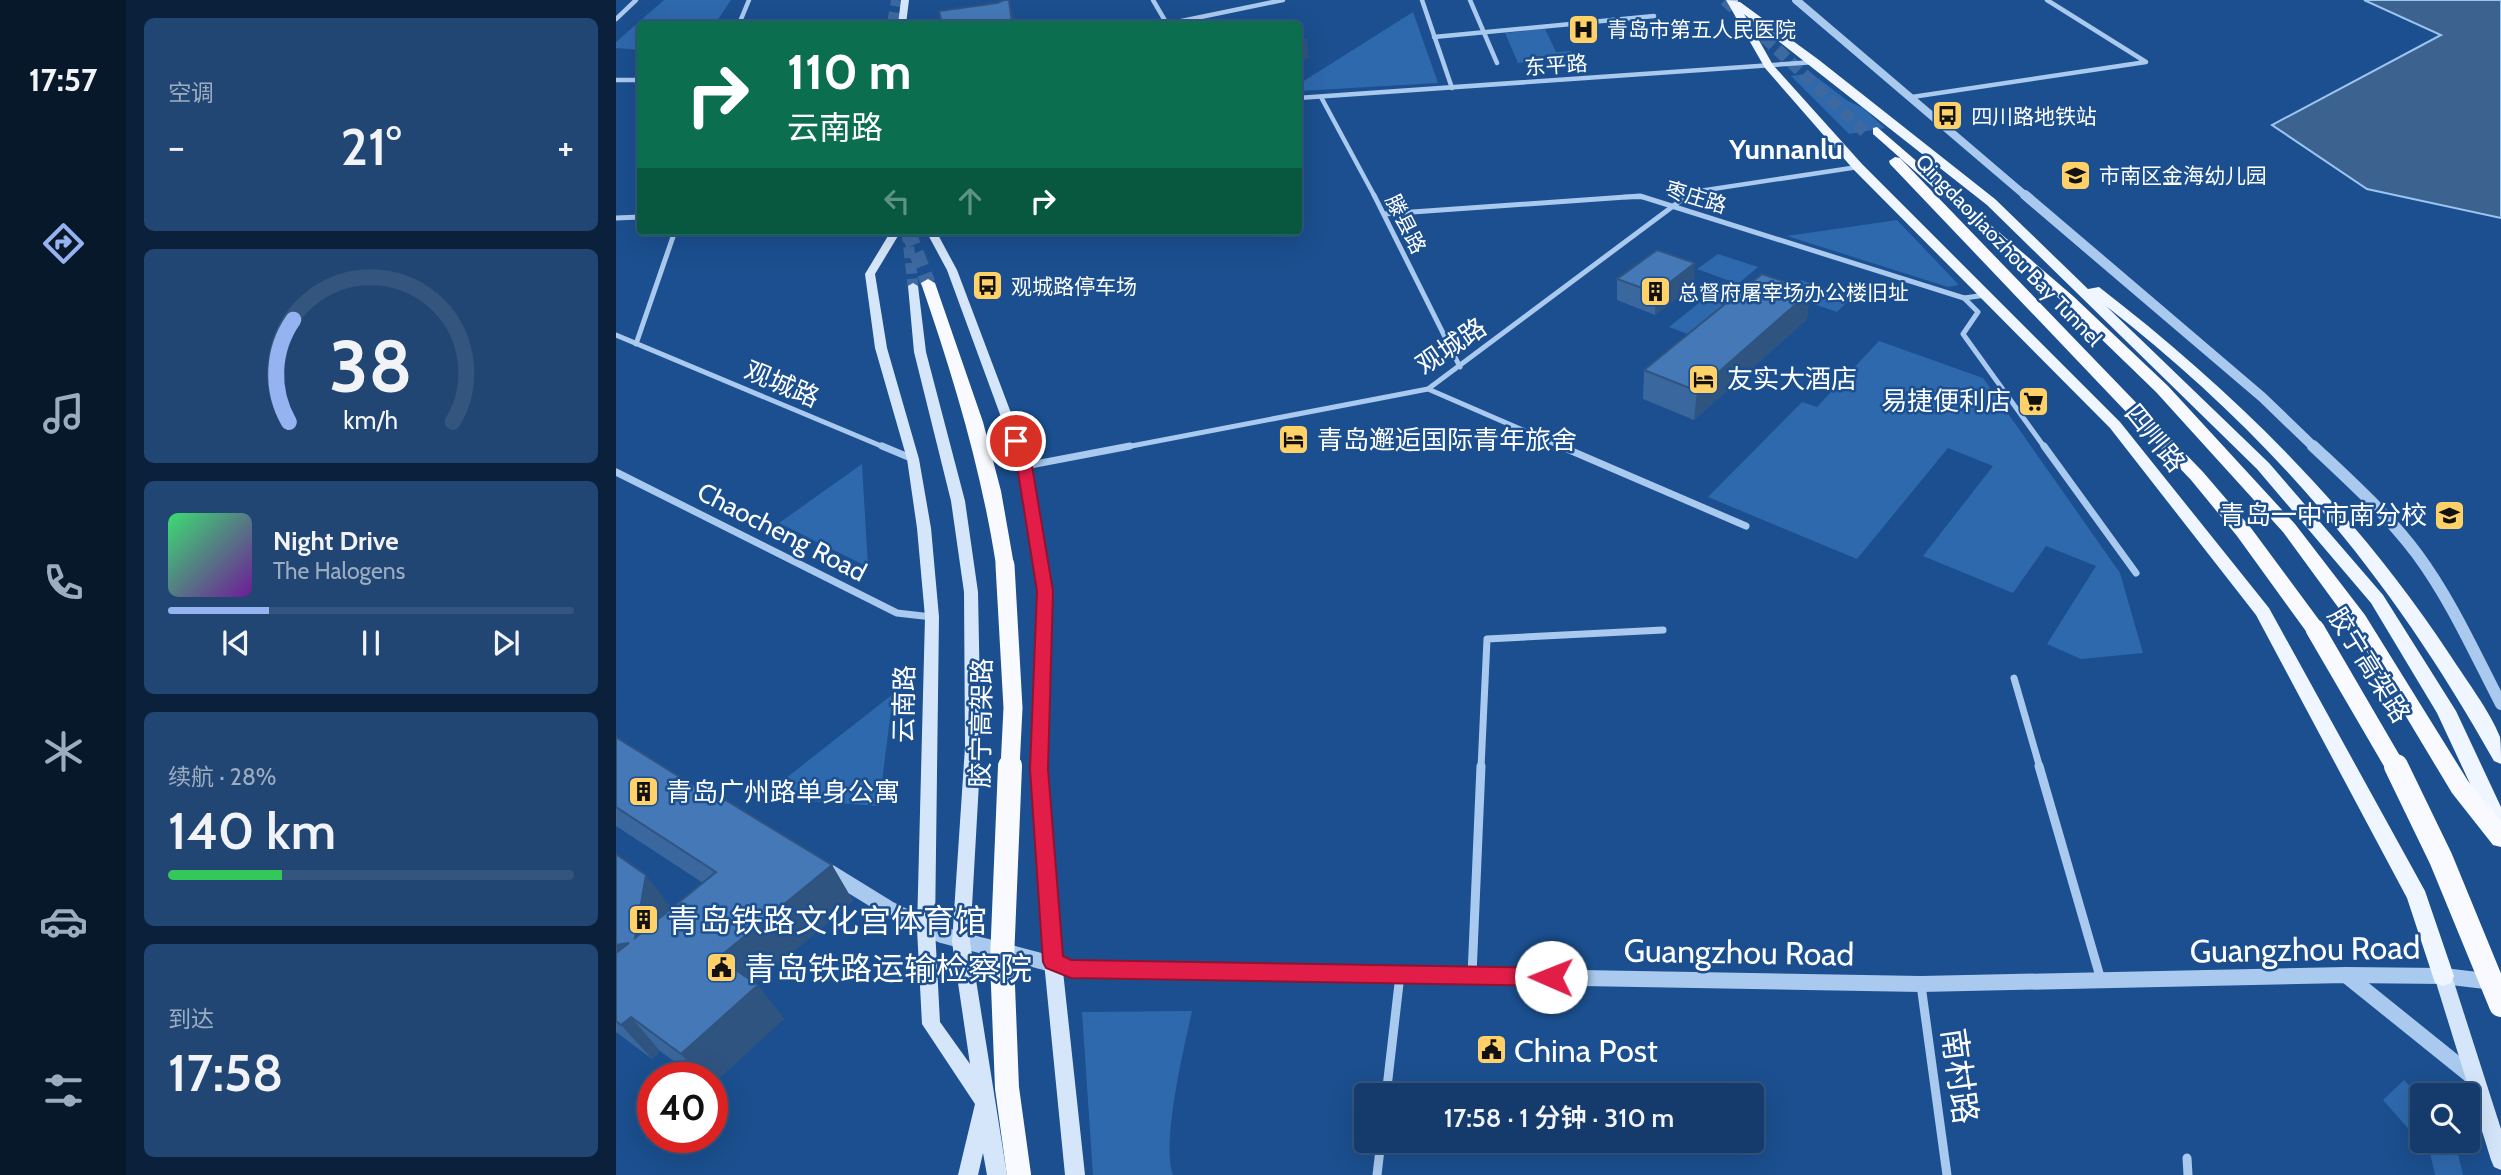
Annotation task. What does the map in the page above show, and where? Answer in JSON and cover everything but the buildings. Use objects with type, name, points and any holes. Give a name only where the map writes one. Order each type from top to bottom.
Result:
[{"type":"highway","name":"Qingdao Jiaozhou Bay Tunnel","points":[[2121,396],[1872,132],[2087,317],[2162,389],[2280,518],[2358,620],[2460,787],[2501,838]]},
{"type":"highway","name":"胶宁高架路","points":[[921,284],[964,381],[986,456],[1005,565],[1013,708],[1002,960],[1007,1088],[1019,1175]]},
{"type":"highway","name":"胶宁高架路","points":[[2121,396],[2225,508],[2315,629],[2367,713],[2414,800],[2467,914],[2501,1005]]},
{"type":"main road","points":[[902,21],[905,0]]},
{"type":"main road","name":"四川路","points":[[1732,0],[1815,62],[1991,202],[2263,466],[2377,599],[2446,711],[2501,829]]},
{"type":"main road","name":"四川路","points":[[1732,0],[1769,66],[1858,167],[2115,425],[2263,612],[2417,897],[2443,976]]},
{"type":"main road","name":"云南路","points":[[894,235],[870,274],[881,348],[913,459],[924,527],[932,617],[926,929],[931,1024],[985,1102],[997,1175]]},
{"type":"main road","points":[[933,235],[952,270],[1025,466],[1045,591],[1039,769],[1054,962],[1075,1175]]},
{"type":"main road","points":[[2043,253],[2126,315],[2211,388],[2328,504],[2411,608],[2467,695],[2501,756]]},
{"type":"main road","points":[[921,284],[920,352],[958,501],[971,592],[973,747],[961,942],[985,1102],[968,1175]]},
{"type":"main road","points":[[2443,976],[2501,1160]]},
{"type":"street","points":[[616,19],[636,0]]},
{"type":"street","points":[[740,21],[750,0]]},
{"type":"street","points":[[1153,0],[1165,21]]},
{"type":"street","points":[[1182,21],[1283,0]]},
{"type":"street","points":[[1422,0],[1452,88]]},
{"type":"street","points":[[1471,0],[1497,63]]},
{"type":"street","points":[[1796,0],[2262,397],[2349,480],[2417,554],[2451,606],[2501,704]]},
{"type":"street","points":[[1912,97],[2146,62],[2048,0]]},
{"type":"street","points":[[1434,37],[1654,16]]},
{"type":"street","name":"东平路","points":[[1302,98],[1815,62]]},
{"type":"street","points":[[616,80],[637,80]]},
{"type":"street","name":"滕县路","points":[[1321,97],[1384,214],[1460,367]]},
{"type":"street","name":"观城路","points":[[1025,466],[1428,389],[1693,192],[1858,167]]},
{"type":"street","name":"枣庄路","points":[[1384,214],[1640,196],[1964,299],[1988,295]]},
{"type":"street","points":[[616,218],[637,217]]},
{"type":"street","points":[[636,344],[674,235]]},
{"type":"street","points":[[1964,299],[1978,312],[1963,334],[2136,573]]},
{"type":"street","name":"观城路","points":[[616,335],[913,459]]},
{"type":"street","points":[[1428,389],[1746,526]]},
{"type":"street","name":"Chaocheng Road","points":[[616,472],[897,613],[932,617]]},
{"type":"street","points":[[1472,976],[1487,639],[1662,630]]},
{"type":"street","points":[[2014,678],[2101,980]]},
{"type":"street","name":"Guangzhou Road","points":[[808,858],[890,911],[926,929],[961,942],[1054,962],[1071,969],[1921,984],[2346,975],[2443,976],[2501,982]]},
{"type":"street","points":[[1387,1083],[1400,974]]},
{"type":"street","points":[[2346,975],[2475,1080]]},
{"type":"street","name":"南村路","points":[[1921,984],[1947,1175]]},
{"type":"street","points":[[1377,1175],[1380,1153]]},
{"type":"street","points":[[2187,1158],[2188,1175]]},
{"type":"shaded area","points":[[664,0],[731,0],[717,21],[640,21]]},
{"type":"shaded area","points":[[2364,0],[2501,0],[2501,218],[2367,189],[2272,125],[2441,35]]},
{"type":"shaded area","points":[[1413,12],[1438,83],[1302,91],[1302,82]]},
{"type":"shaded area","points":[[637,24],[637,50],[616,48],[616,42]]},
{"type":"shaded area","points":[[1545,29],[1556,52],[1571,51],[1574,58],[1518,63],[1505,33]]},
{"type":"shaded area","points":[[1811,73],[1848,101],[1863,108],[1885,128],[1849,134],[1791,76]]},
{"type":"shaded area","points":[[1897,220],[1959,285],[1948,287],[1787,236]]},
{"type":"shaded area","points":[[1718,254],[1758,267],[1738,284],[1697,269]]},
{"type":"shaded area","points":[[1801,280],[1852,297],[1837,312],[1785,294]]},
{"type":"shaded area","points":[[1719,287],[1758,302],[1709,342],[1669,327]]},
{"type":"shaded area","points":[[1879,341],[1983,378],[2120,573],[2143,653],[2081,659],[2047,644],[2096,566],[2046,546],[2013,593],[1923,556],[1993,466],[1948,448],[1857,559],[1708,497],[1802,402],[1817,407]]},
{"type":"shaded area","points":[[862,464],[868,567],[779,523]]},
{"type":"shaded area","points":[[893,694],[879,806],[810,801],[781,782]]},
{"type":"shaded area","points":[[1192,1011],[1172,1119],[1170,1160],[1173,1175],[1093,1175],[1082,1012]]},
{"type":"shaded area","points":[[2404,1080],[2410,1086],[2410,1130],[2383,1100]]},
{"type":"shaded area","points":[[2430,1153],[2458,1153],[2463,1175],[2435,1175]]},
{"type":"tunnel","points":[[894,21],[897,0]]},
{"type":"tunnel","points":[[1725,0],[1866,133]]},
{"type":"tunnel","points":[[907,235],[913,286]]},
{"type":"tunnel","points":[[910,235],[928,283]]},
{"type":"place","name":"青岛市第五人民医院","points":[[1584,29]]},
{"type":"place","name":"四川路地铁站","points":[[1948,116]]},
{"type":"place","name":"市南区金海幼儿园","points":[[2076,175]]},
{"type":"place","name":"观城路停车场","points":[[988,286]]},
{"type":"place","name":"总督府屠宰场办公楼旧址","points":[[1655,292]]},
{"type":"place","name":"友实大酒店","points":[[1704,379]]},
{"type":"place","name":"易捷便利店","points":[[2034,401]]},
{"type":"place","name":"青岛邂逅国际青年旅舍","points":[[1294,440]]},
{"type":"place","name":"青岛一中市南分校","points":[[2450,515]]},
{"type":"place","name":"青岛广州路单身公寓","points":[[643,792]]},
{"type":"place","name":"青岛铁路文化宫体育馆","points":[[644,920]]},
{"type":"place","name":"青岛铁路运输检察院","points":[[721,968]]},
{"type":"place","name":"China Post","points":[[1491,1050]]},
{"type":"district","name":"Yunnanlu","points":[[1786,149]]},
{"type":"route","points":[[1016,441],[1025,466],[1045,591],[1039,769],[1054,962],[1071,969],[1551,977]]}]
